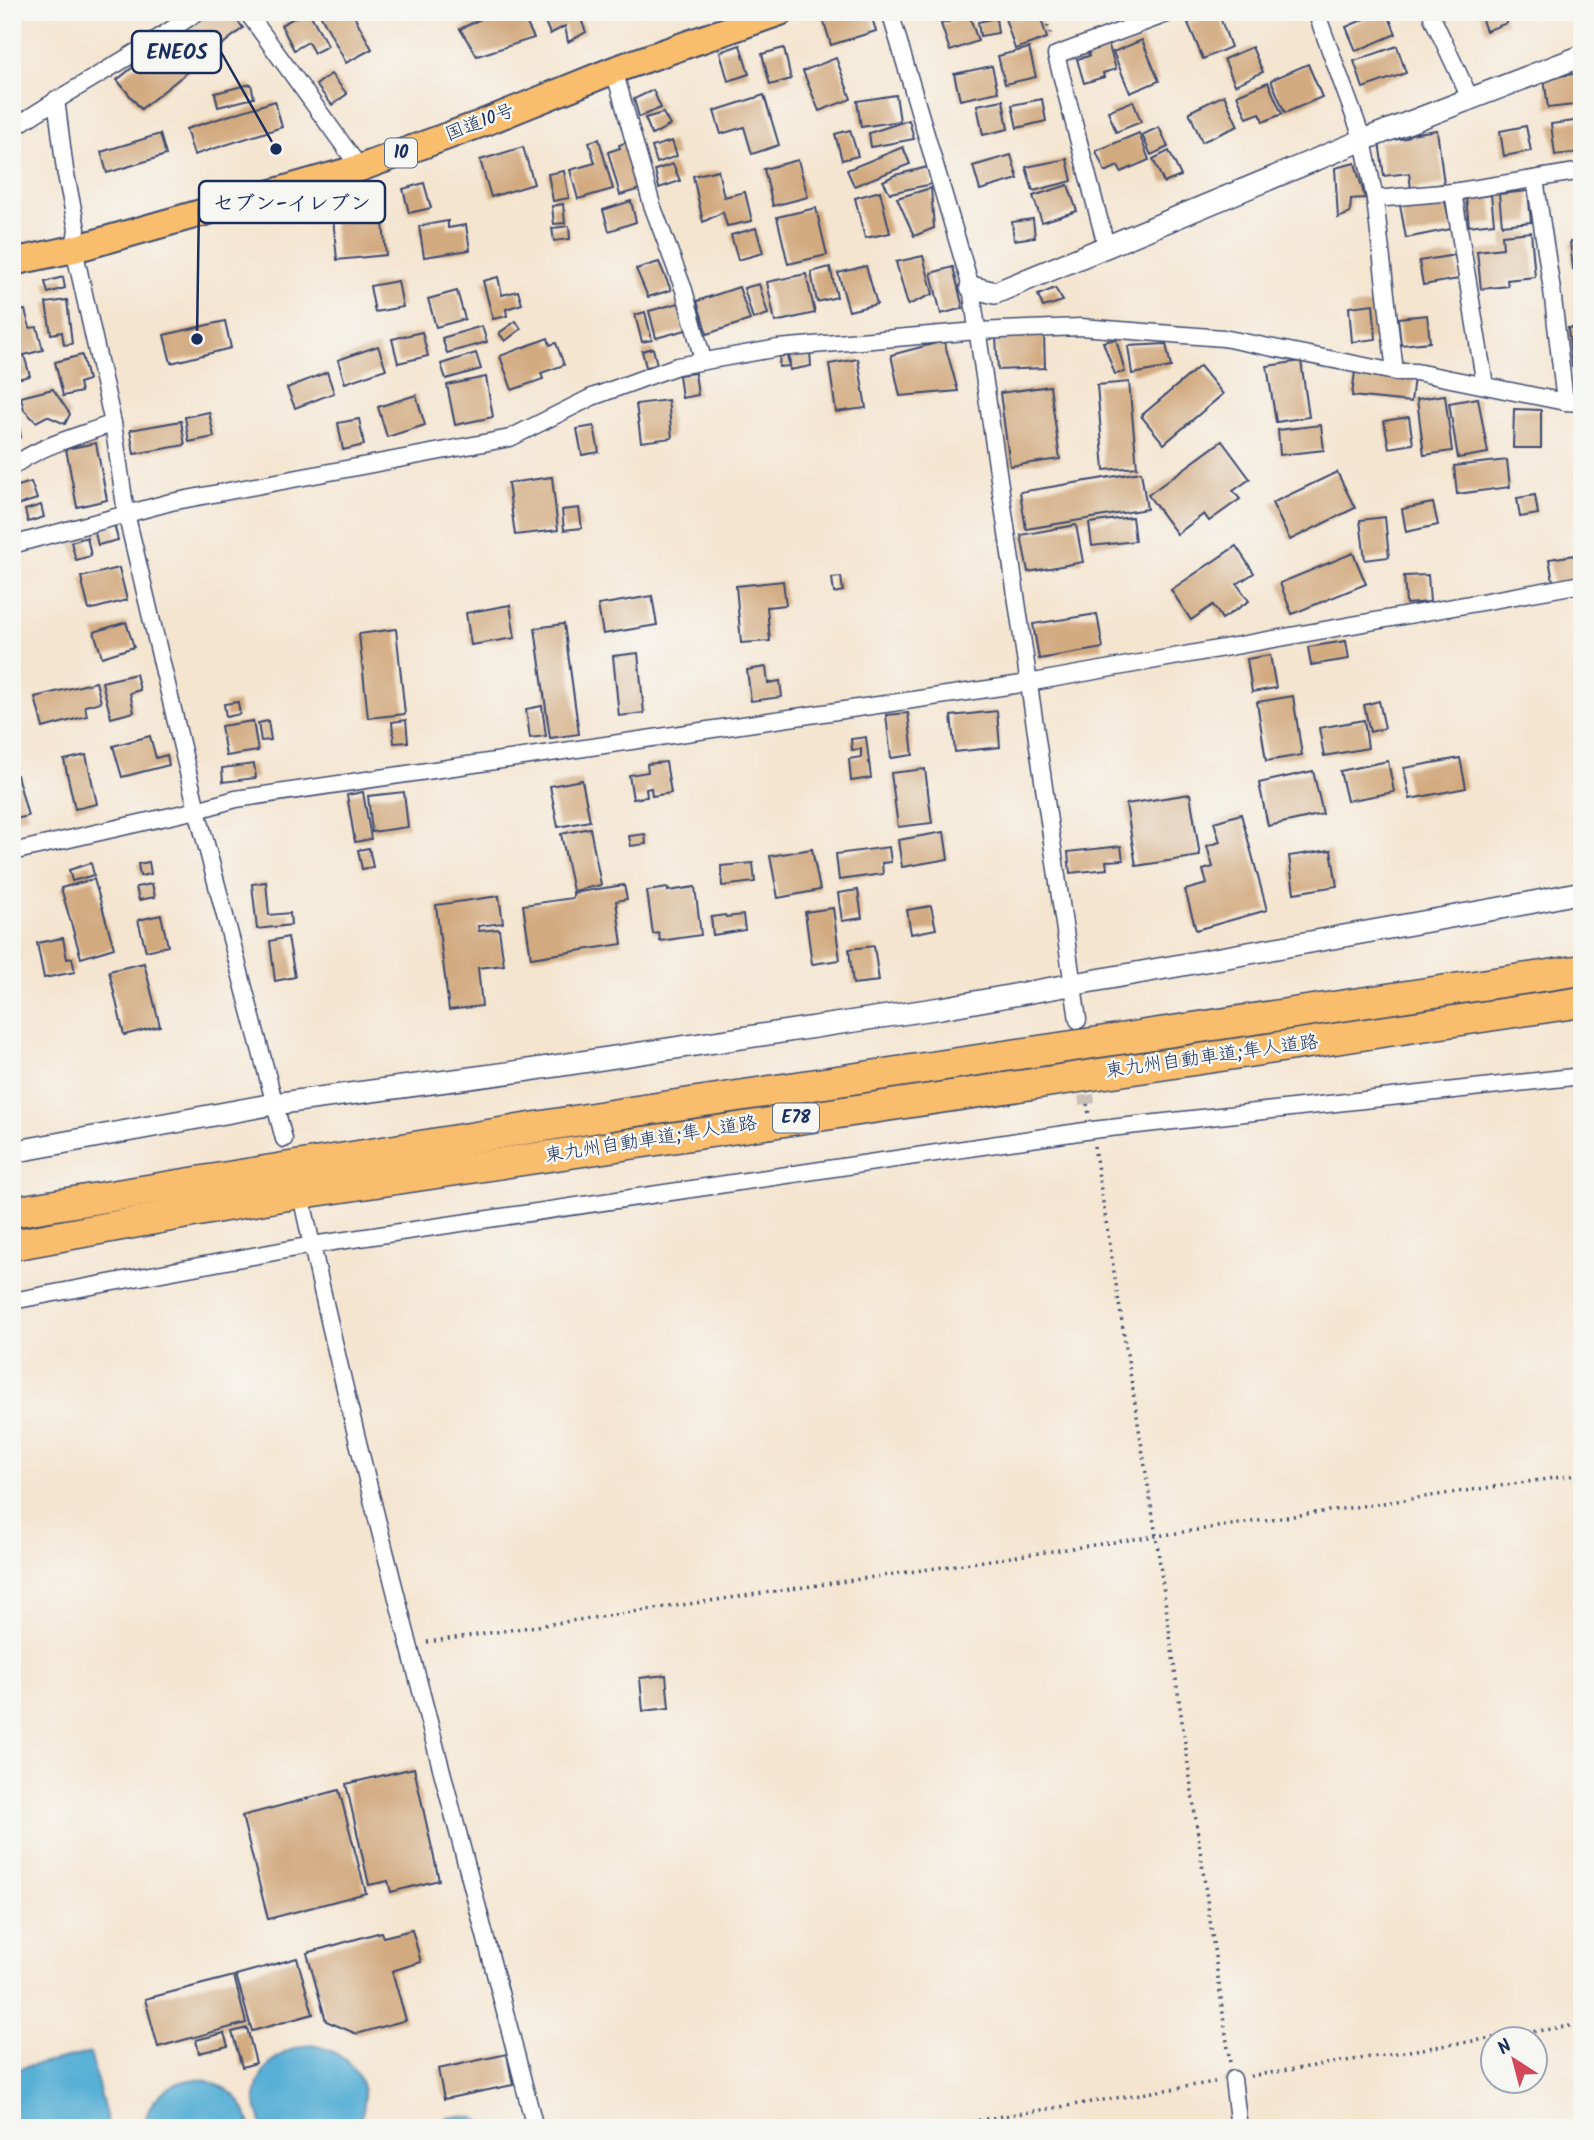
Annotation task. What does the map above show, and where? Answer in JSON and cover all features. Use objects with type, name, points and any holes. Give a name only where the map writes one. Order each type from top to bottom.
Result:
[{"type":"highway","name":"国道10号","points":[[12,262],[75,249],[360,168],[483,123],[614,70],[780,12]]},
{"type":"highway","name":"東九州自動車道;隼人道路","points":[[12,1212],[630,1112],[1582,970]]},
{"type":"highway","name":"東九州自動車道;隼人道路","points":[[12,1245],[275,1197],[1582,1002]]},
{"type":"street","points":[[12,129],[56,99],[163,36],[197,12]]},
{"type":"street","points":[[247,12],[360,168]]},
{"type":"street","points":[[890,12],[971,287],[1078,1020]]},
{"type":"street","points":[[1107,249],[1056,55],[1172,12]]},
{"type":"street","points":[[1316,12],[1363,140],[1376,199],[1395,372]]},
{"type":"street","points":[[1432,17],[1470,98]]},
{"type":"street","points":[[971,287],[995,293],[1107,249],[1363,140],[1582,56]]},
{"type":"street","points":[[614,70],[652,205],[684,290],[703,360]]},
{"type":"street","points":[[56,99],[65,170],[77,229],[75,249],[113,423],[125,513],[197,810],[284,1139]]},
{"type":"street","points":[[1376,199],[1453,191],[1582,171]]},
{"type":"street","points":[[1535,179],[1565,402]]},
{"type":"street","points":[[1453,191],[1485,385]]},
{"type":"street","points":[[12,544],[125,513],[510,438],[592,397],[677,366],[778,348],[977,331],[1082,327],[1223,338],[1395,372],[1416,372],[1565,402],[1582,403]]},
{"type":"street","points":[[12,467],[54,445],[113,423]]},
{"type":"street","points":[[12,852],[236,799],[1028,683],[1582,584]]},
{"type":"street","points":[[12,1152],[274,1104],[522,1072],[941,1008],[1582,892]]},
{"type":"street","points":[[12,1301],[312,1245],[1092,1130],[1582,1076]]},
{"type":"street","points":[[304,1209],[408,1644],[535,2128]]},
{"type":"street","points":[[1233,2079],[1239,2128]]},
{"type":"path","points":[[1044,12],[1056,55]]},
{"type":"path","points":[[1087,1104],[1156,1536],[1233,2079]]},
{"type":"path","points":[[408,1644],[1582,1475]]},
{"type":"path","points":[[930,2128],[1582,2024]]},
{"type":"water","points":[[311,2045],[338,2055],[357,2074],[363,2086],[364,2099],[362,2113],[355,2128],[264,2128],[256,2098],[263,2073],[282,2054]]},
{"type":"water","points":[[90,2053],[109,2128],[12,2128],[12,2070]]},
{"type":"water","points":[[197,2079],[217,2084],[232,2094],[244,2109],[250,2128],[143,2128],[150,2108],[161,2093],[177,2084]]},
{"type":"water","points":[[447,2118],[474,2118],[492,2128],[427,2128]]},
{"type":"building","points":[[202,12],[231,12],[243,28],[141,109],[117,80]]},
{"type":"building","points":[[309,12],[328,46],[314,53],[308,42],[294,50],[281,25]]},
{"type":"building","points":[[319,12],[352,12],[372,49],[346,63]]},
{"type":"building","points":[[495,12],[521,12],[534,38],[477,56],[460,29]]},
{"type":"building","points":[[541,12],[578,12],[586,32],[568,42],[565,26],[550,34]]},
{"type":"building","points":[[821,12],[870,12],[876,31],[831,45]]},
{"type":"building","points":[[1003,12],[1039,12],[1047,38],[1015,49]]},
{"type":"building","points":[[1218,12],[1231,47],[1203,59],[1188,23]]},
{"type":"building","points":[[1387,12],[1396,34],[1356,51],[1346,27]]},
{"type":"building","points":[[1479,12],[1503,12],[1507,23],[1486,31]]},
{"type":"building","points":[[969,15],[978,41],[950,51],[941,24]]},
{"type":"building","points":[[996,18],[998,33],[980,36],[978,22]]},
{"type":"building","points":[[1142,40],[1159,81],[1130,93],[1113,52]]},
{"type":"building","points":[[1108,43],[1116,69],[1103,73],[1104,77],[1084,83],[1077,59],[1089,56],[1088,49]]},
{"type":"building","points":[[740,45],[749,74],[728,81],[720,52]]},
{"type":"building","points":[[1397,46],[1406,73],[1363,88],[1354,61]]},
{"type":"building","points":[[1252,47],[1263,72],[1235,85],[1224,59]]},
{"type":"building","points":[[784,48],[791,79],[770,85],[762,54]]},
{"type":"building","points":[[1029,48],[1036,77],[1005,84],[998,56]]},
{"type":"building","points":[[836,58],[851,99],[819,111],[803,71]]},
{"type":"building","points":[[1308,64],[1322,97],[1285,113],[1271,80]]},
{"type":"building","points":[[992,66],[998,92],[960,100],[954,74]]},
{"type":"building","points":[[1582,73],[1582,104],[1548,108],[1544,78]]},
{"type":"building","points":[[331,74],[347,94],[332,105],[316,85]]},
{"type":"building","points":[[1268,82],[1282,114],[1263,122],[1260,113],[1247,118],[1237,95]]},
{"type":"building","points":[[251,84],[254,98],[218,107],[215,93]]},
{"type":"building","points":[[653,90],[661,108],[639,117],[634,99]]},
{"type":"building","points":[[764,95],[779,145],[752,154],[744,127],[721,134],[714,111]]},
{"type":"building","points":[[896,95],[900,121],[861,127],[857,101]]},
{"type":"building","points":[[1224,95],[1238,126],[1202,142],[1189,112]]},
{"type":"building","points":[[1042,99],[1046,121],[1017,128],[1012,105]]},
{"type":"building","points":[[1003,100],[1008,129],[983,135],[977,105]]},
{"type":"building","points":[[275,101],[282,127],[194,155],[186,129]]},
{"type":"building","points":[[1133,101],[1141,122],[1116,132],[1108,111]]},
{"type":"building","points":[[663,113],[670,125],[652,135],[645,118]]},
{"type":"building","points":[[909,120],[914,139],[871,147],[869,133]]},
{"type":"building","points":[[1582,120],[1582,152],[1555,155],[1551,124]]},
{"type":"building","points":[[1526,126],[1531,151],[1504,156],[1500,131]]},
{"type":"building","points":[[1159,127],[1168,147],[1151,155],[1142,135]]},
{"type":"building","points":[[850,130],[858,156],[842,160],[835,134]]},
{"type":"building","points":[[1437,130],[1444,184],[1411,189],[1409,173],[1384,176],[1379,142]]},
{"type":"building","points":[[1139,133],[1149,160],[1121,172],[1118,166],[1105,172],[1096,151]]},
{"type":"building","points":[[160,134],[166,155],[107,173],[101,152]]},
{"type":"building","points":[[599,139],[613,189],[578,199],[570,170],[595,163],[589,142]]},
{"type":"building","points":[[672,141],[677,156],[657,163],[652,147]]},
{"type":"building","points":[[627,142],[640,189],[620,195],[608,152]]},
{"type":"building","points":[[523,147],[534,184],[491,197],[480,160]]},
{"type":"building","points":[[903,147],[910,164],[854,186],[847,170]]},
{"type":"building","points":[[1169,151],[1181,176],[1164,183],[1153,159]]},
{"type":"building","points":[[1011,155],[1018,179],[980,190],[973,166]]},
{"type":"building","points":[[1067,159],[1072,181],[1033,191],[1026,167]]},
{"type":"building","points":[[798,160],[808,197],[773,206],[764,169]]},
{"type":"building","points":[[1355,163],[1365,198],[1351,199],[1350,213],[1338,218],[1335,168]]},
{"type":"building","points":[[673,164],[680,181],[659,188],[655,170]]},
{"type":"building","points":[[928,167],[932,184],[890,193],[883,181],[895,175]]},
{"type":"building","points":[[718,170],[724,197],[745,192],[752,221],[727,226],[723,212],[703,222],[693,176]]},
{"type":"building","points":[[564,171],[569,198],[553,201],[548,174]]},
{"type":"building","points":[[424,183],[431,208],[409,213],[403,189]]},
{"type":"building","points":[[1068,185],[1077,211],[1042,222],[1033,196]]},
{"type":"building","points":[[931,188],[934,228],[914,236],[897,198]]},
{"type":"building","points":[[880,191],[890,233],[865,238],[855,198]]},
{"type":"building","points":[[1528,191],[1531,222],[1502,225],[1499,194]]},
{"type":"building","points":[[1491,195],[1494,223],[1469,226],[1466,198]]},
{"type":"building","points":[[1444,197],[1451,229],[1406,238],[1400,205]]},
{"type":"building","points":[[631,201],[636,222],[609,231],[603,210]]},
{"type":"building","points":[[381,202],[386,255],[337,260],[332,207]]},
{"type":"building","points":[[563,204],[565,223],[554,224],[552,206]]},
{"type":"building","points":[[816,208],[827,255],[788,264],[777,217]]},
{"type":"building","points":[[1033,219],[1035,237],[1014,240],[1012,222]]},
{"type":"building","points":[[448,221],[448,228],[466,225],[470,250],[424,257],[419,226]]},
{"type":"building","points":[[569,226],[570,239],[554,241],[552,228]]},
{"type":"building","points":[[756,228],[763,253],[738,260],[731,235]]},
{"type":"building","points":[[1531,232],[1535,277],[1507,280],[1508,286],[1481,289],[1477,251],[1503,248],[1502,235]]},
{"type":"building","points":[[1582,241],[1582,268],[1573,269],[1570,242]]},
{"type":"building","points":[[1455,255],[1459,279],[1423,285],[1419,261]]},
{"type":"building","points":[[923,256],[933,294],[908,305],[896,262]]},
{"type":"building","points":[[659,262],[671,290],[648,297],[636,269]]},
{"type":"building","points":[[866,266],[877,304],[849,311],[838,273]]},
{"type":"building","points":[[830,267],[837,297],[817,302],[811,272]]},
{"type":"building","points":[[953,267],[963,308],[941,314],[931,273]]},
{"type":"building","points":[[806,274],[815,313],[775,322],[767,282]]},
{"type":"building","points":[[63,277],[65,288],[48,293],[45,282]]},
{"type":"building","points":[[498,277],[502,295],[518,291],[522,304],[506,309],[507,316],[493,319],[483,281]]},
{"type":"building","points":[[398,281],[403,307],[375,312],[370,286]]},
{"type":"building","points":[[759,284],[768,314],[753,319],[744,288]]},
{"type":"building","points":[[739,287],[750,320],[707,334],[697,301]]},
{"type":"building","points":[[1055,288],[1063,301],[1043,307],[1038,295]]},
{"type":"building","points":[[457,291],[465,319],[436,327],[428,299]]},
{"type":"building","points":[[67,300],[72,344],[64,345],[62,332],[51,334],[46,303]]},
{"type":"building","points":[[679,303],[686,330],[656,338],[649,311]]},
{"type":"building","points":[[1373,304],[1376,339],[1352,342],[1349,307]]},
{"type":"building","points":[[25,310],[30,328],[37,327],[43,350],[24,355],[30,376],[12,380],[12,313]]},
{"type":"building","points":[[645,312],[652,340],[642,342],[635,315]]},
{"type":"building","points":[[1427,315],[1430,342],[1401,345],[1398,318]]},
{"type":"building","points":[[225,321],[231,348],[171,363],[164,335]]},
{"type":"building","points":[[516,321],[521,329],[505,341],[499,333]]},
{"type":"building","points":[[482,326],[487,342],[447,353],[442,338]]},
{"type":"building","points":[[1582,327],[1582,366],[1572,367],[1568,328]]},
{"type":"building","points":[[422,332],[428,356],[398,363],[392,339]]},
{"type":"building","points":[[1044,334],[1045,368],[998,370],[996,337]]},
{"type":"building","points":[[548,338],[550,345],[556,343],[564,365],[541,373],[543,379],[512,390],[500,356]]},
{"type":"building","points":[[1116,339],[1125,372],[1115,374],[1103,342]]},
{"type":"building","points":[[944,341],[958,391],[900,396],[891,355]]},
{"type":"building","points":[[1166,344],[1171,367],[1132,374],[1128,346]]},
{"type":"building","points":[[378,346],[386,369],[345,383],[338,360]]},
{"type":"building","points":[[653,348],[657,365],[646,367],[642,351]]},
{"type":"building","points":[[810,351],[811,366],[790,370],[789,352]]},
{"type":"building","points":[[476,353],[481,369],[446,379],[441,364]]},
{"type":"building","points":[[780,353],[786,353],[790,366],[779,367]]},
{"type":"building","points":[[82,355],[88,380],[79,383],[81,392],[63,396],[55,362]]},
{"type":"building","points":[[858,359],[866,408],[836,412],[829,364]]},
{"type":"building","points":[[1301,361],[1309,417],[1276,422],[1267,366]]},
{"type":"building","points":[[1200,366],[1223,394],[1164,444],[1141,416]]},
{"type":"building","points":[[1355,371],[1414,377],[1411,402],[1352,396]]},
{"type":"building","points":[[327,372],[334,393],[295,408],[287,388]]},
{"type":"building","points":[[695,373],[698,395],[682,398],[679,375]]},
{"type":"building","points":[[486,377],[493,417],[455,425],[447,385]]},
{"type":"building","points":[[1129,382],[1137,467],[1104,470],[1097,385]]},
{"type":"building","points":[[1050,386],[1060,459],[1010,466],[1000,393]]},
{"type":"building","points":[[53,389],[70,414],[65,424],[47,416],[36,422],[24,410],[21,397]]},
{"type":"building","points":[[416,395],[425,425],[387,437],[378,407]]},
{"type":"building","points":[[1445,395],[1452,451],[1424,455],[1417,399]]},
{"type":"building","points":[[1478,398],[1488,453],[1458,458],[1449,403]]},
{"type":"building","points":[[668,400],[672,438],[641,442],[636,404]]},
{"type":"building","points":[[1514,409],[1541,410],[1541,448],[1513,448]]},
{"type":"building","points":[[209,412],[214,437],[189,442],[185,417]]},
{"type":"building","points":[[17,413],[21,437],[12,438],[12,414]]},
{"type":"building","points":[[1409,417],[1413,444],[1389,448],[1384,421]]},
{"type":"building","points":[[359,419],[364,445],[343,450],[338,423]]},
{"type":"building","points":[[181,421],[185,445],[134,454],[130,430]]},
{"type":"building","points":[[1321,425],[1324,450],[1280,455],[1278,430]]},
{"type":"building","points":[[594,426],[599,452],[582,455],[577,429]]},
{"type":"building","points":[[1222,441],[1250,479],[1233,491],[1240,499],[1209,521],[1204,514],[1177,534],[1148,495]]},
{"type":"building","points":[[96,443],[107,500],[77,507],[66,449]]},
{"type":"building","points":[[1507,460],[1510,487],[1457,494],[1454,466]]},
{"type":"building","points":[[1141,472],[1147,509],[1026,529],[1020,492]]},
{"type":"building","points":[[1337,472],[1355,508],[1290,540],[1272,503]]},
{"type":"building","points":[[552,477],[558,530],[515,535],[508,483]]},
{"type":"building","points":[[31,482],[37,499],[12,507],[12,488]]},
{"type":"building","points":[[1535,495],[1538,514],[1520,517],[1517,498]]},
{"type":"building","points":[[1433,503],[1438,525],[1406,532],[1402,509]]},
{"type":"building","points":[[41,505],[44,517],[28,522],[25,510]]},
{"type":"building","points":[[579,508],[582,528],[564,530],[562,510]]},
{"type":"building","points":[[1132,517],[1135,541],[1092,546],[1089,523]]},
{"type":"building","points":[[1385,517],[1389,557],[1365,560],[1360,520]]},
{"type":"building","points":[[114,524],[118,540],[98,545],[94,529]]},
{"type":"building","points":[[1076,525],[1083,562],[1028,572],[1021,535]]},
{"type":"building","points":[[87,537],[91,556],[76,560],[71,542]]},
{"type":"building","points":[[1236,546],[1254,573],[1237,584],[1249,601],[1222,619],[1213,605],[1191,620],[1171,590]]},
{"type":"building","points":[[1353,553],[1366,584],[1292,614],[1280,583]]},
{"type":"building","points":[[1582,554],[1582,582],[1554,587],[1549,559]]},
{"type":"building","points":[[119,568],[127,600],[89,610],[81,577]]},
{"type":"building","points":[[1428,575],[1430,602],[1406,604],[1404,576]]},
{"type":"building","points":[[841,577],[843,591],[834,593],[832,578]]},
{"type":"building","points":[[783,581],[786,605],[767,607],[770,641],[741,643],[736,586]]},
{"type":"building","points":[[652,596],[657,625],[603,634],[598,605]]},
{"type":"building","points":[[510,605],[515,638],[471,645],[466,613]]},
{"type":"building","points":[[1097,614],[1103,648],[1039,659],[1033,624]]},
{"type":"building","points":[[126,622],[134,647],[102,657],[94,632]]},
{"type":"building","points":[[564,624],[579,734],[550,738],[535,628]]},
{"type":"building","points":[[396,629],[405,714],[368,718],[359,634]]},
{"type":"building","points":[[1346,641],[1349,659],[1311,665],[1308,647]]},
{"type":"building","points":[[638,653],[644,713],[619,716],[613,656]]},
{"type":"building","points":[[1270,655],[1276,688],[1252,692],[1247,659]]},
{"type":"building","points":[[766,667],[768,683],[780,681],[782,697],[751,701],[747,670]]},
{"type":"building","points":[[136,674],[140,690],[130,693],[134,712],[111,718],[102,682]]},
{"type":"building","points":[[96,682],[101,702],[85,706],[87,716],[43,728],[35,697]]},
{"type":"building","points":[[1293,696],[1302,755],[1266,761],[1257,702]]},
{"type":"building","points":[[1379,701],[1385,728],[1370,732],[1364,705]]},
{"type":"building","points":[[238,702],[240,714],[226,717],[224,704]]},
{"type":"building","points":[[542,706],[546,736],[530,738],[526,709]]},
{"type":"building","points":[[997,711],[1000,747],[955,752],[951,716]]},
{"type":"building","points":[[908,713],[913,755],[891,758],[886,715]]},
{"type":"building","points":[[406,720],[408,742],[394,743],[392,722]]},
{"type":"building","points":[[1364,720],[1368,748],[1324,756],[1319,728]]},
{"type":"building","points":[[253,721],[258,751],[226,756],[221,726]]},
{"type":"building","points":[[268,721],[271,740],[261,741],[258,723]]},
{"type":"building","points":[[150,736],[156,758],[167,755],[169,765],[122,777],[113,746]]},
{"type":"building","points":[[866,737],[871,778],[851,781],[849,759],[861,757],[861,749],[852,750],[851,739]]},
{"type":"building","points":[[86,755],[97,804],[75,809],[64,760]]},
{"type":"building","points":[[1460,758],[1466,788],[1410,799],[1404,768]]},
{"type":"building","points":[[1388,761],[1394,792],[1347,801],[1340,771]]},
{"type":"building","points":[[666,762],[671,793],[652,796],[651,788],[646,789],[647,797],[633,799],[629,775],[648,772],[647,764]]},
{"type":"building","points":[[254,764],[256,778],[223,782],[222,768]]},
{"type":"building","points":[[925,769],[932,823],[898,827],[891,773]]},
{"type":"building","points":[[1313,771],[1323,814],[1268,826],[1259,783]]},
{"type":"building","points":[[17,775],[28,816],[12,820],[12,777]]},
{"type":"building","points":[[582,780],[590,821],[558,827],[550,786]]},
{"type":"building","points":[[363,792],[371,839],[355,842],[347,795]]},
{"type":"building","points":[[404,792],[408,827],[372,832],[368,796]]},
{"type":"building","points":[[1190,794],[1200,856],[1136,866],[1126,804]]},
{"type":"building","points":[[1241,814],[1267,910],[1196,930],[1185,890],[1207,884],[1203,870],[1213,867],[1207,846],[1220,842],[1214,822]]},
{"type":"building","points":[[590,828],[601,885],[573,891],[561,834]]},
{"type":"building","points":[[944,832],[948,859],[902,867],[898,840]]},
{"type":"building","points":[[645,834],[646,844],[631,846],[629,836]]},
{"type":"building","points":[[1121,846],[1123,860],[1106,861],[1107,869],[1070,873],[1068,852]]},
{"type":"building","points":[[889,847],[891,862],[882,863],[883,874],[839,880],[836,854]]},
{"type":"building","points":[[369,848],[373,867],[362,869],[358,850]]},
{"type":"building","points":[[812,849],[820,890],[778,898],[770,856]]},
{"type":"building","points":[[1331,850],[1337,886],[1294,893],[1289,856]]},
{"type":"building","points":[[149,862],[151,874],[140,876],[138,864]]},
{"type":"building","points":[[91,863],[94,875],[72,881],[69,870]]},
{"type":"building","points":[[753,863],[755,882],[722,886],[721,866]]},
{"type":"building","points":[[94,879],[114,948],[81,958],[61,888]]},
{"type":"building","points":[[266,882],[269,915],[290,913],[291,925],[257,929],[252,884]]},
{"type":"building","points":[[152,884],[155,897],[139,900],[136,887]]},
{"type":"building","points":[[624,885],[627,899],[616,901],[622,944],[531,958],[523,905],[573,898],[573,893]]},
{"type":"building","points":[[695,887],[701,935],[660,941],[659,933],[653,934],[647,891]]},
{"type":"building","points":[[858,890],[862,918],[842,921],[838,893]]},
{"type":"building","points":[[499,896],[503,923],[478,926],[479,931],[499,929],[504,965],[478,968],[482,1006],[449,1010],[436,905]]},
{"type":"building","points":[[931,906],[936,929],[911,934],[907,910]]},
{"type":"building","points":[[833,908],[840,960],[812,964],[805,912]]},
{"type":"building","points":[[161,915],[168,946],[146,951],[138,920]]},
{"type":"building","points":[[743,915],[745,930],[713,935],[711,917]]},
{"type":"building","points":[[288,937],[295,977],[275,981],[270,941]]},
{"type":"building","points":[[63,938],[67,959],[72,958],[75,972],[44,978],[37,943]]},
{"type":"building","points":[[874,946],[879,981],[853,984],[849,949]]},
{"type":"building","points":[[144,963],[160,1026],[124,1035],[109,971]]},
{"type":"building","points":[[666,1675],[669,1708],[643,1711],[640,1678]]},
{"type":"building","points":[[414,1768],[439,1880],[391,1892],[388,1881],[369,1885],[346,1784]]},
{"type":"building","points":[[339,1790],[366,1893],[268,1919],[242,1816]]},
{"type":"building","points":[[412,1930],[421,1962],[392,1971],[406,2020],[357,2034],[326,2021],[307,1953],[381,1932],[383,1937]]},
{"type":"building","points":[[297,1958],[313,2014],[252,2031],[236,1975]]},
{"type":"building","points":[[234,1976],[246,2023],[158,2047],[145,1999]]},
{"type":"building","points":[[247,2028],[256,2063],[242,2067],[232,2032]]},
{"type":"building","points":[[224,2033],[228,2046],[199,2053],[196,2040]]},
{"type":"building","points":[[507,2054],[513,2085],[444,2099],[438,2069]]},
{"type":"tunnel","points":[[1084,1071],[1087,1104]]},
{"type":"place","name":"ENEOS","points":[[276,149]]},
{"type":"place","name":"セブン-イレブン","points":[[197,339]]}]
